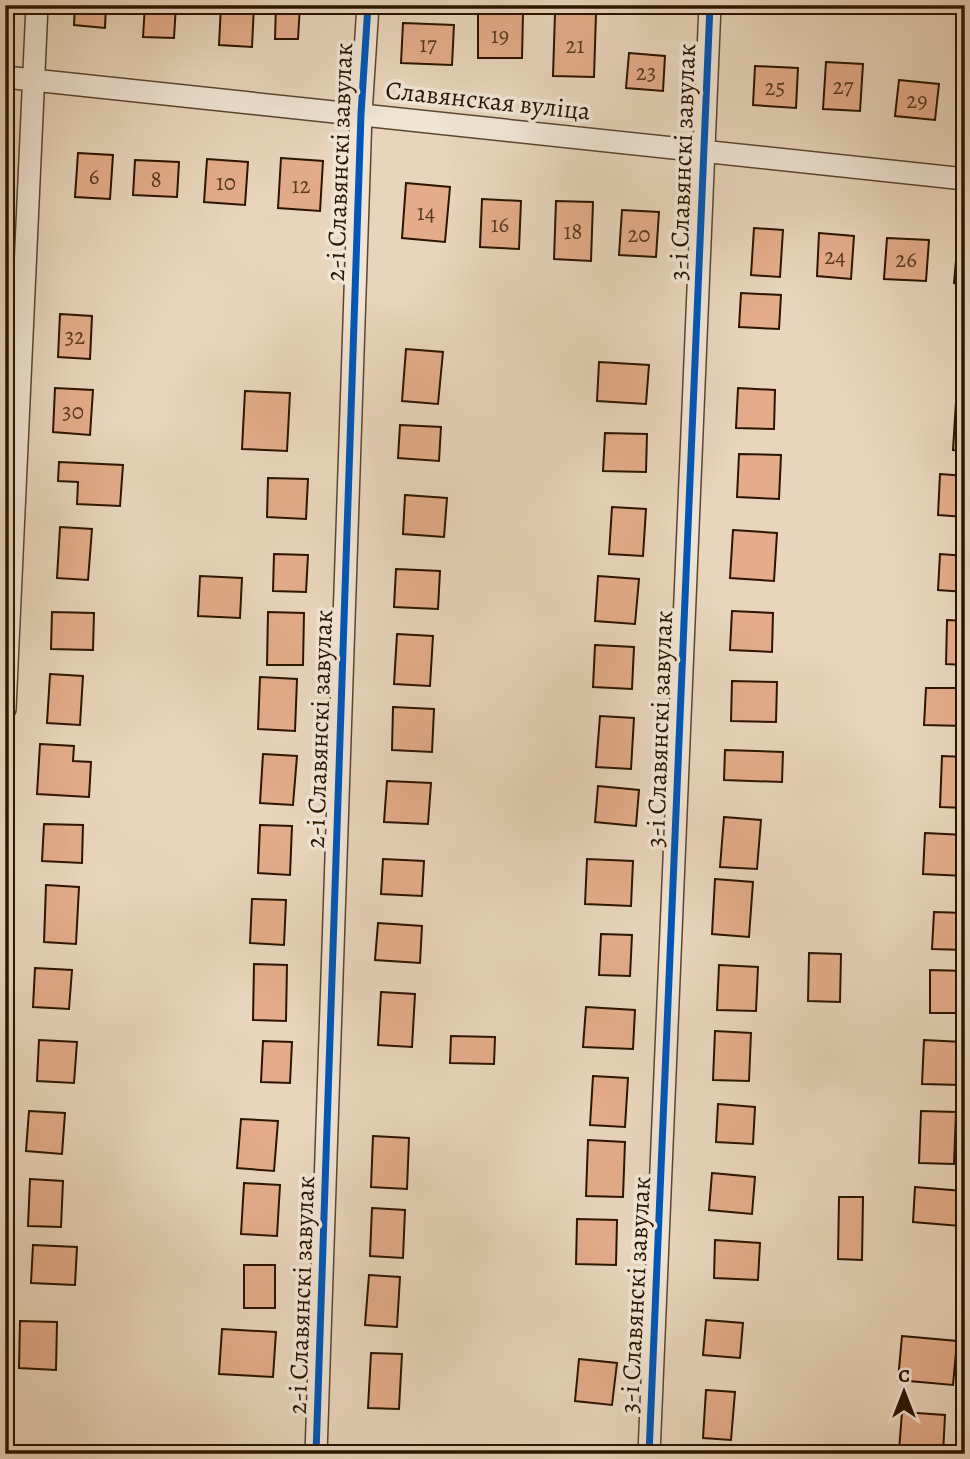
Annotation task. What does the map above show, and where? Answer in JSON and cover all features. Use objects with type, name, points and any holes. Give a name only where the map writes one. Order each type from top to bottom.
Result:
[{"type":"street","points":[[5,709],[37,5]]},
{"type":"street","name":"2-і Славянскі завулак","points":[[316,1454],[361,114],[368,5]]},
{"type":"street","name":"3-і Славянскі завулак","points":[[649,1454],[710,5]]},
{"type":"street","name":"Славянская вуліца","points":[[5,77],[965,179]]},
{"type":"building","points":[[75,5],[106,5],[105,28],[74,25]]},
{"type":"building","points":[[145,5],[176,5],[174,38],[143,37]]},
{"type":"building","points":[[221,5],[254,5],[252,47],[219,45]]},
{"type":"building","points":[[276,5],[300,5],[298,39],[275,39]]},
{"type":"building","points":[[644,5],[683,5],[682,11],[644,9]]},
{"type":"building","points":[[478,12],[523,13],[522,58],[478,58]]},
{"type":"building","points":[[555,13],[596,14],[594,77],[553,76]]},
{"type":"building","points":[[403,23],[454,25],[452,65],[401,63]]},
{"type":"building","points":[[629,53],[665,56],[663,91],[626,88]]},
{"type":"building","points":[[826,62],[863,64],[860,111],[823,109]]},
{"type":"building","points":[[755,66],[798,68],[796,108],[753,105]]},
{"type":"building","points":[[899,80],[939,84],[935,120],[895,116]]},
{"type":"building","points":[[963,90],[965,127],[960,127]]},
{"type":"building","points":[[78,153],[113,155],[110,199],[75,197]]},
{"type":"building","points":[[281,158],[323,161],[320,211],[278,208]]},
{"type":"building","points":[[207,159],[248,162],[245,205],[204,202]]},
{"type":"building","points":[[135,160],[179,162],[177,197],[133,195]]},
{"type":"building","points":[[406,183],[450,187],[445,242],[402,238]]},
{"type":"building","points":[[482,199],[521,201],[519,249],[480,247]]},
{"type":"building","points":[[556,201],[593,202],[591,261],[554,259]]},
{"type":"building","points":[[622,210],[659,212],[656,257],[619,255]]},
{"type":"building","points":[[754,228],[783,230],[780,277],[751,275]]},
{"type":"building","points":[[819,233],[854,236],[851,279],[817,276]]},
{"type":"building","points":[[887,238],[929,240],[926,281],[884,279]]},
{"type":"building","points":[[958,238],[965,238],[965,284],[954,283]]},
{"type":"building","points":[[741,293],[781,295],[779,329],[739,327]]},
{"type":"building","points":[[60,314],[92,316],[90,359],[58,357]]},
{"type":"building","points":[[406,349],[443,352],[438,404],[402,401]]},
{"type":"building","points":[[599,362],[649,365],[646,404],[597,401]]},
{"type":"building","points":[[55,388],[93,390],[90,435],[53,432]]},
{"type":"building","points":[[738,388],[775,390],[774,429],[736,428]]},
{"type":"building","points":[[245,391],[290,393],[287,451],[242,449]]},
{"type":"building","points":[[956,402],[965,402],[965,451],[953,450]]},
{"type":"building","points":[[400,425],[441,427],[439,461],[398,458]]},
{"type":"building","points":[[605,433],[647,434],[646,472],[603,471]]},
{"type":"building","points":[[739,454],[781,455],[779,499],[737,497]]},
{"type":"building","points":[[59,462],[123,465],[120,506],[77,504],[78,482],[58,481]]},
{"type":"building","points":[[940,474],[965,476],[965,517],[938,515]]},
{"type":"building","points":[[268,478],[308,479],[306,519],[267,517]]},
{"type":"building","points":[[405,495],[447,498],[444,537],[403,534]]},
{"type":"building","points":[[612,507],[646,509],[643,556],[609,554]]},
{"type":"building","points":[[60,527],[92,529],[88,580],[57,578]]},
{"type":"building","points":[[733,530],[777,533],[774,581],[730,578]]},
{"type":"building","points":[[274,554],[308,555],[306,592],[273,591]]},
{"type":"building","points":[[940,554],[965,556],[965,592],[938,590]]},
{"type":"building","points":[[396,569],[440,571],[438,609],[394,607]]},
{"type":"building","points":[[200,576],[242,578],[240,618],[198,616]]},
{"type":"building","points":[[598,576],[639,579],[635,624],[595,621]]},
{"type":"building","points":[[732,611],[773,613],[772,652],[730,650]]},
{"type":"building","points":[[52,612],[94,613],[93,650],[51,649]]},
{"type":"building","points":[[268,612],[304,613],[303,665],[267,665]]},
{"type":"building","points":[[947,620],[965,621],[965,665],[946,664]]},
{"type":"building","points":[[397,634],[433,636],[430,686],[394,684]]},
{"type":"building","points":[[595,645],[634,647],[632,689],[593,687]]},
{"type":"building","points":[[50,674],[83,676],[80,725],[47,723]]},
{"type":"building","points":[[260,677],[297,679],[295,731],[258,729]]},
{"type":"building","points":[[732,681],[777,682],[776,722],[731,721]]},
{"type":"building","points":[[926,688],[965,688],[965,726],[924,725]]},
{"type":"building","points":[[393,707],[434,709],[432,752],[392,750]]},
{"type":"building","points":[[600,716],[634,718],[631,769],[596,767]]},
{"type":"building","points":[[40,744],[74,746],[73,761],[91,762],[89,797],[37,794]]},
{"type":"building","points":[[725,750],[783,752],[782,782],[724,780]]},
{"type":"building","points":[[263,754],[297,756],[293,805],[260,803]]},
{"type":"building","points":[[942,756],[965,757],[965,808],[940,807]]},
{"type":"building","points":[[387,781],[431,783],[428,824],[384,822]]},
{"type":"building","points":[[598,786],[639,790],[636,826],[595,822]]},
{"type":"building","points":[[724,817],[761,820],[757,869],[720,867]]},
{"type":"building","points":[[44,824],[83,825],[82,863],[42,861]]},
{"type":"building","points":[[260,825],[292,826],[290,875],[258,873]]},
{"type":"building","points":[[925,833],[965,835],[965,876],[923,874]]},
{"type":"building","points":[[383,859],[424,861],[422,896],[381,894]]},
{"type":"building","points":[[587,859],[633,861],[631,906],[585,904]]},
{"type":"building","points":[[715,879],[753,882],[749,937],[712,934]]},
{"type":"building","points":[[46,885],[79,887],[76,944],[44,942]]},
{"type":"building","points":[[252,899],[286,900],[284,945],[250,943]]},
{"type":"building","points":[[934,912],[965,913],[965,950],[932,949]]},
{"type":"building","points":[[378,923],[422,926],[420,963],[375,960]]},
{"type":"building","points":[[601,934],[632,935],[630,976],[599,975]]},
{"type":"building","points":[[809,953],[841,954],[840,1002],[808,1001]]},
{"type":"building","points":[[254,964],[287,965],[286,1021],[253,1020]]},
{"type":"building","points":[[719,965],[758,967],[756,1011],[717,1010]]},
{"type":"building","points":[[35,968],[72,970],[69,1009],[33,1007]]},
{"type":"building","points":[[930,970],[965,971],[965,1013],[930,1013]]},
{"type":"building","points":[[381,992],[415,994],[412,1047],[378,1045]]},
{"type":"building","points":[[586,1007],[635,1010],[633,1049],[583,1047]]},
{"type":"building","points":[[715,1031],[751,1033],[749,1081],[713,1080]]},
{"type":"building","points":[[451,1036],[495,1037],[494,1064],[450,1063]]},
{"type":"building","points":[[39,1040],[77,1042],[74,1083],[37,1081]]},
{"type":"building","points":[[924,1040],[962,1042],[961,1085],[922,1084]]},
{"type":"building","points":[[263,1041],[292,1042],[290,1083],[261,1082]]},
{"type":"building","points":[[593,1076],[628,1078],[625,1127],[590,1125]]},
{"type":"building","points":[[718,1104],[755,1107],[753,1144],[716,1142]]},
{"type":"building","points":[[29,1111],[65,1113],[62,1154],[26,1151]]},
{"type":"building","points":[[921,1111],[956,1112],[954,1164],[919,1163]]},
{"type":"building","points":[[241,1119],[278,1121],[274,1171],[237,1168]]},
{"type":"building","points":[[373,1136],[409,1138],[407,1189],[371,1187]]},
{"type":"building","points":[[588,1140],[625,1142],[623,1197],[586,1196]]},
{"type":"building","points":[[712,1173],[755,1177],[752,1214],[709,1210]]},
{"type":"building","points":[[30,1179],[63,1181],[61,1227],[28,1226]]},
{"type":"building","points":[[244,1183],[280,1185],[277,1236],[241,1234]]},
{"type":"building","points":[[915,1187],[963,1191],[960,1226],[913,1222]]},
{"type":"building","points":[[839,1197],[863,1197],[862,1260],[838,1259]]},
{"type":"building","points":[[372,1208],[405,1210],[403,1258],[370,1256]]},
{"type":"building","points":[[577,1219],[617,1220],[616,1265],[576,1264]]},
{"type":"building","points":[[715,1240],[760,1243],[758,1280],[714,1278]]},
{"type":"building","points":[[33,1245],[77,1247],[75,1285],[31,1283]]},
{"type":"building","points":[[244,1265],[275,1265],[275,1308],[244,1308]]},
{"type":"building","points":[[369,1275],[400,1277],[397,1327],[365,1325]]},
{"type":"building","points":[[706,1320],[743,1323],[740,1358],[703,1355]]},
{"type":"building","points":[[20,1321],[57,1322],[56,1370],[19,1368]]},
{"type":"building","points":[[222,1329],[276,1332],[273,1377],[219,1374]]},
{"type":"building","points":[[902,1336],[957,1341],[953,1385],[898,1380]]},
{"type":"building","points":[[371,1353],[402,1354],[399,1409],[368,1408]]},
{"type":"building","points":[[579,1359],[617,1363],[612,1405],[575,1401]]},
{"type":"building","points":[[706,1390],[735,1392],[731,1440],[703,1438]]},
{"type":"building","points":[[902,1412],[945,1415],[943,1454],[899,1451]]},
{"type":"cycle path","points":[[316,1454],[361,114],[368,5]]},
{"type":"cycle path","points":[[649,1454],[710,5]]}]
